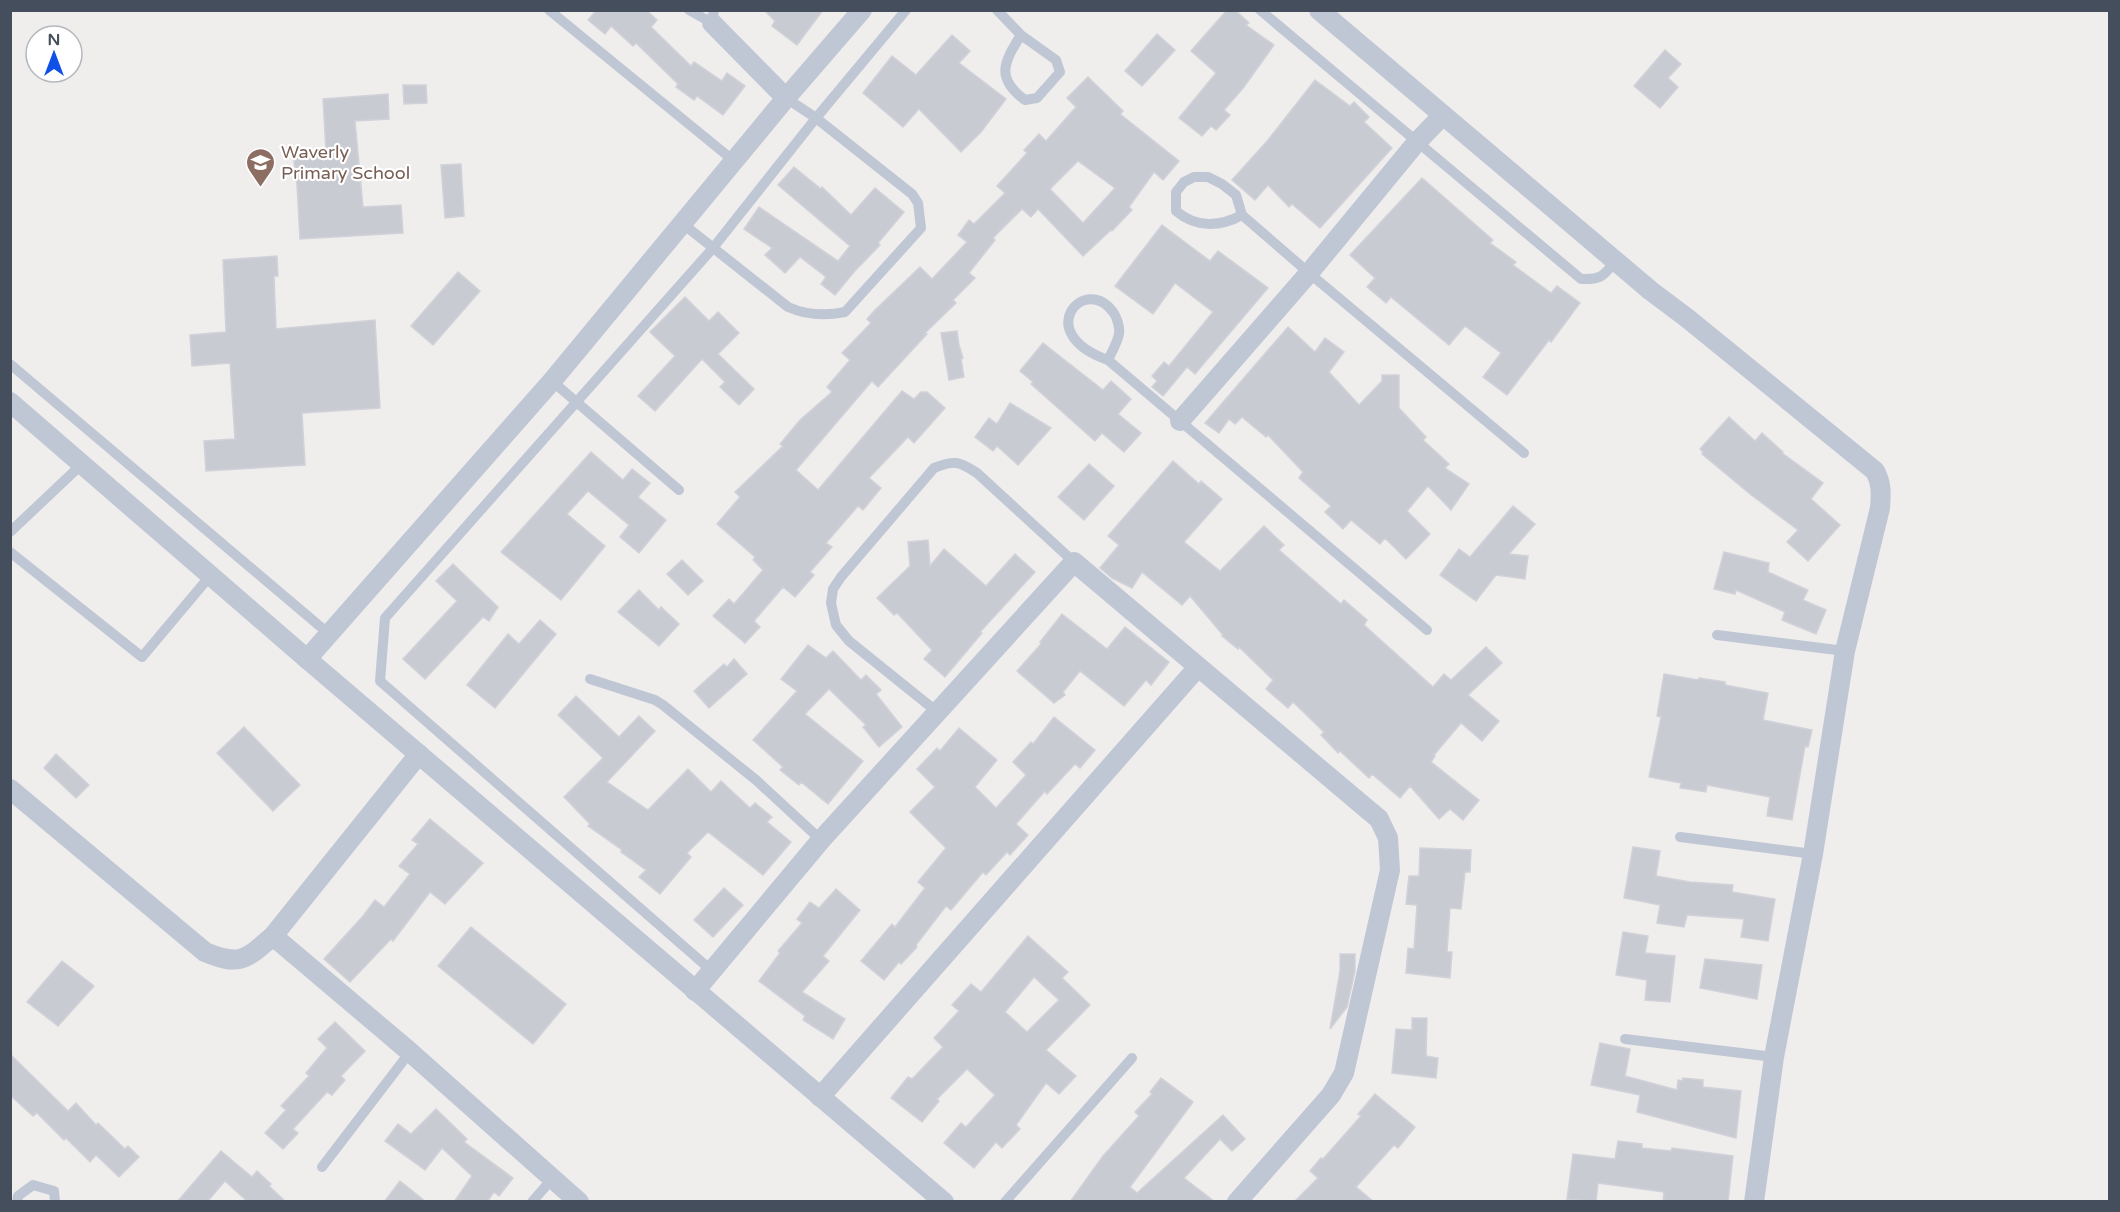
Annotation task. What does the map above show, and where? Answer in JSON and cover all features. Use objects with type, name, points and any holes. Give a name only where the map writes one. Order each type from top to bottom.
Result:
[{"type":"street","points":[[307,659],[552,381],[786,98],[862,10]]},
{"type":"street","points":[[1319,10],[1616,261],[1875,471],[1880,480],[1880,508],[1845,651],[1813,854],[1774,1057],[1754,1202]]},
{"type":"street","points":[[713,17],[786,98]]},
{"type":"street","points":[[1180,421],[1309,273],[1416,143],[1442,116]]},
{"type":"street","points":[[10,402],[210,576],[944,1202]]},
{"type":"street","points":[[695,991],[821,840],[1074,562],[1379,819],[1388,838],[1390,870],[1344,1073],[1331,1095],[1237,1202]]},
{"type":"street","points":[[820,1097],[1198,667]]},
{"type":"street","points":[[10,789],[205,952],[224,960],[246,959],[273,936],[419,754]]},
{"type":"street","points":[[273,936],[410,1052],[579,1202]]},
{"type":"lane","points":[[549,10],[734,161]]},
{"type":"lane","points":[[689,10],[713,17]]},
{"type":"lane","points":[[712,971],[380,681],[385,618],[713,248],[816,118],[906,10]]},
{"type":"lane","points":[[997,10],[1021,35],[1056,60],[1060,72],[1037,98],[1025,100],[1011,90],[1005,75],[1006,58],[1021,35]]},
{"type":"lane","points":[[1260,10],[1581,279],[1595,280],[1605,274],[1616,261]]},
{"type":"lane","points":[[683,224],[788,307],[801,312],[829,315],[845,312],[921,228],[918,203],[912,194],[816,118],[786,98]]},
{"type":"lane","points":[[1242,215],[1229,222],[1204,224],[1187,221],[1176,211],[1176,192],[1184,182],[1194,177],[1208,177],[1222,184],[1236,195],[1242,215],[1524,453]]},
{"type":"lane","points":[[1108,360],[1119,332],[1116,315],[1109,306],[1096,300],[1074,305],[1067,318],[1069,330],[1092,355],[1108,360],[1427,630]]},
{"type":"lane","points":[[10,364],[329,634]]},
{"type":"lane","points":[[552,381],[679,490]]},
{"type":"lane","points":[[936,711],[849,641],[836,626],[831,603],[833,589],[841,577],[934,468],[949,462],[962,463],[977,473],[1074,562]]},
{"type":"lane","points":[[10,532],[82,464]]},
{"type":"lane","points":[[10,552],[142,657],[210,576]]},
{"type":"lane","points":[[1717,635],[1845,651]]},
{"type":"lane","points":[[590,679],[655,700],[663,705],[756,780],[821,840]]},
{"type":"lane","points":[[1680,837],[1813,854]]},
{"type":"lane","points":[[1625,1039],[1774,1057]]},
{"type":"lane","points":[[322,1167],[410,1052]]},
{"type":"lane","points":[[1005,1202],[1132,1058]]},
{"type":"lane","points":[[532,1202],[552,1179]]},
{"type":"lane","points":[[17,1202],[18,1196],[33,1185],[54,1191],[55,1202]]},
{"type":"building","points":[[593,10],[646,10],[657,20],[651,27],[691,66],[694,62],[722,81],[727,73],[745,86],[723,115],[697,96],[694,100],[676,87],[678,84],[636,43],[633,46],[611,26],[605,34],[588,20],[595,12]]},
{"type":"building","points":[[764,10],[823,10],[797,45],[772,26],[775,21]]},
{"type":"building","points":[[1227,10],[1235,10],[1249,23],[1246,25],[1274,45],[1244,87],[1224,110],[1230,115],[1216,130],[1211,126],[1202,136],[1179,118],[1216,73],[1191,51]]},
{"type":"building","points":[[1157,34],[1175,50],[1142,86],[1125,71]]},
{"type":"building","points":[[952,35],[970,51],[959,63],[1006,99],[981,132],[961,152],[919,109],[903,127],[863,93],[892,56],[916,75]]},
{"type":"building","points":[[1665,50],[1681,64],[1668,78],[1678,87],[1660,108],[1634,86]]},
{"type":"building","points":[[1088,77],[1123,111],[1120,114],[1179,161],[1163,180],[1154,172],[1129,207],[1132,210],[1083,256],[1038,209],[1031,217],[1022,209],[993,238],[995,240],[969,273],[975,278],[953,300],[956,303],[924,334],[927,334],[878,387],[872,381],[796,470],[818,490],[902,391],[914,399],[921,392],[927,392],[945,408],[914,443],[908,437],[869,478],[881,488],[863,510],[858,506],[826,543],[832,547],[810,572],[814,575],[795,597],[783,587],[754,621],[760,627],[745,643],[713,616],[729,599],[734,604],[763,570],[753,560],[755,557],[717,524],[740,497],[735,492],[783,446],[780,444],[800,420],[832,392],[827,387],[850,360],[842,353],[871,323],[867,319],[875,310],[920,267],[932,279],[967,242],[958,235],[969,220],[974,224],[1005,193],[997,186],[1027,153],[1024,150],[1039,134],[1046,141],[1076,107],[1067,98]],"holes":[[[1078,161],[1115,188],[1083,223],[1050,189]]]},
{"type":"building","points":[[1315,80],[1350,106],[1354,102],[1369,117],[1364,122],[1392,148],[1320,228],[1292,204],[1289,207],[1268,185],[1255,200],[1232,180],[1268,140]]},
{"type":"building","points":[[403,85],[426,85],[427,103],[404,104]]},
{"type":"building","points":[[388,94],[389,119],[355,121],[363,207],[401,205],[403,233],[300,239],[293,154],[326,151],[323,99]]},
{"type":"building","points":[[461,164],[464,216],[445,218],[441,165]]},
{"type":"building","points":[[794,167],[821,189],[822,187],[851,215],[875,188],[904,212],[878,243],[880,245],[835,295],[821,284],[826,277],[800,257],[785,273],[765,255],[772,248],[744,229],[759,207],[838,261],[850,246],[778,185]]},
{"type":"building","points":[[1422,178],[1493,240],[1490,243],[1516,262],[1513,265],[1551,293],[1557,286],[1580,303],[1507,395],[1483,377],[1501,353],[1465,326],[1449,345],[1391,297],[1386,303],[1367,287],[1375,278],[1350,255]]},
{"type":"building","points":[[1162,225],[1210,261],[1218,251],[1268,288],[1195,374],[1187,367],[1163,396],[1152,387],[1157,381],[1152,376],[1164,362],[1169,366],[1213,312],[1175,283],[1153,314],[1115,286]]},
{"type":"building","points":[[277,256],[278,276],[274,276],[276,329],[375,320],[380,408],[302,413],[305,465],[206,471],[204,441],[235,439],[230,363],[192,366],[190,335],[226,332],[223,260]]},
{"type":"building","points":[[458,272],[480,291],[433,345],[411,326]]},
{"type":"building","points":[[685,297],[709,321],[718,312],[739,333],[718,354],[754,389],[739,405],[720,387],[725,382],[702,359],[655,411],[638,396],[675,356],[650,332]]},
{"type":"building","points":[[1288,327],[1315,352],[1325,338],[1344,352],[1329,372],[1359,405],[1382,381],[1382,375],[1399,375],[1399,408],[1426,437],[1423,440],[1449,464],[1445,468],[1469,484],[1451,510],[1428,486],[1407,511],[1430,534],[1406,559],[1385,538],[1380,544],[1351,520],[1343,529],[1325,512],[1331,506],[1299,478],[1303,472],[1268,435],[1266,437],[1242,417],[1235,424],[1229,419],[1219,433],[1205,423]]},
{"type":"building","points":[[957,331],[963,358],[961,359],[964,377],[949,380],[941,333]]},
{"type":"building","points":[[1043,343],[1103,390],[1111,381],[1131,399],[1118,414],[1141,433],[1124,452],[1102,433],[1095,441],[1031,384],[1033,382],[1020,371]]},
{"type":"building","points":[[1010,403],[1051,428],[1018,465],[997,446],[993,451],[975,437],[989,418],[997,424]]},
{"type":"building","points":[[1729,417],[1755,441],[1762,433],[1782,453],[1823,483],[1811,499],[1840,525],[1808,561],[1787,542],[1798,530],[1702,454],[1700,449]]},
{"type":"building","points":[[591,452],[623,480],[632,469],[650,483],[638,497],[666,520],[639,553],[620,537],[629,525],[588,491],[567,514],[605,546],[561,600],[501,552]]},
{"type":"building","points":[[1173,461],[1199,484],[1201,481],[1222,499],[1184,542],[1220,571],[1264,526],[1284,545],[1279,550],[1341,604],[1344,600],[1367,620],[1364,625],[1433,687],[1444,674],[1451,680],[1486,647],[1502,663],[1468,695],[1499,721],[1482,741],[1461,723],[1434,755],[1431,762],[1479,800],[1463,820],[1450,809],[1439,819],[1410,786],[1400,798],[1372,774],[1369,778],[1340,751],[1338,753],[1321,735],[1324,732],[1293,702],[1288,708],[1266,689],[1273,680],[1239,647],[1238,649],[1222,636],[1190,596],[1182,605],[1142,572],[1132,588],[1112,578],[1100,568],[1119,545],[1108,536]]},
{"type":"building","points":[[1089,464],[1114,486],[1084,520],[1058,497]]},
{"type":"building","points":[[1513,506],[1535,524],[1509,554],[1528,556],[1525,579],[1496,575],[1476,601],[1440,575],[1459,549],[1470,557]]},
{"type":"building","points":[[928,540],[930,566],[944,549],[986,586],[1015,554],[1035,572],[980,632],[982,633],[945,677],[924,659],[932,650],[897,613],[894,615],[877,598],[910,566],[908,542]]},
{"type":"building","points":[[1724,552],[1769,563],[1768,572],[1808,590],[1803,600],[1826,610],[1816,634],[1782,620],[1785,612],[1736,590],[1735,594],[1714,589]]},
{"type":"building","points":[[682,560],[703,581],[688,595],[667,574]]},
{"type":"building","points":[[453,564],[498,607],[489,621],[483,617],[425,679],[403,659],[457,601],[436,581]]},
{"type":"building","points":[[639,590],[659,610],[661,607],[679,624],[659,646],[618,612]]},
{"type":"building","points":[[1062,614],[1107,649],[1125,627],[1169,662],[1151,685],[1146,680],[1124,706],[1080,671],[1063,692],[1065,695],[1054,703],[1017,671],[1041,644],[1040,642]]},
{"type":"building","points":[[540,620],[556,634],[495,708],[467,685],[508,634],[519,644]]},
{"type":"building","points":[[808,645],[826,658],[833,651],[861,680],[866,675],[881,690],[876,694],[902,727],[879,747],[863,727],[866,725],[829,689],[805,714],[863,761],[828,804],[801,782],[799,785],[780,770],[783,767],[753,740],[797,691],[781,679]]},
{"type":"building","points":[[734,659],[747,674],[709,708],[694,691],[724,664],[727,667]]},
{"type":"building","points":[[1664,674],[1725,682],[1725,685],[1768,693],[1763,720],[1812,730],[1808,747],[1805,746],[1792,820],[1767,816],[1770,797],[1707,785],[1706,792],[1680,788],[1681,783],[1649,777],[1661,717],[1657,716]]},
{"type":"building","points":[[576,696],[619,737],[639,716],[655,731],[607,782],[648,810],[688,769],[711,792],[721,781],[750,808],[755,803],[772,817],[767,822],[791,842],[763,875],[708,832],[687,853],[691,857],[660,894],[639,877],[646,870],[588,826],[590,824],[564,797],[603,758],[558,715]]},
{"type":"building","points":[[1054,717],[1095,750],[1080,768],[1075,764],[1047,794],[1045,791],[1016,824],[1028,835],[1010,855],[1007,852],[986,875],[983,872],[951,910],[946,906],[916,945],[917,947],[901,964],[899,962],[884,980],[861,961],[892,924],[895,927],[925,888],[918,882],[946,848],[910,812],[935,787],[917,769],[937,748],[940,751],[959,728],[997,760],[975,787],[996,808],[1026,775],[1013,762],[1031,742],[1033,744]]},
{"type":"building","points":[[244,727],[300,785],[273,811],[217,753]]},
{"type":"building","points":[[56,754],[89,785],[76,798],[44,768]]},
{"type":"building","points":[[430,819],[483,863],[445,904],[430,892],[393,941],[391,939],[350,982],[324,959],[375,900],[384,907],[410,874],[399,866],[418,844],[412,840]]},
{"type":"building","points":[[1633,847],[1660,851],[1656,876],[1690,882],[1733,885],[1732,892],[1775,899],[1768,941],[1741,937],[1744,919],[1687,915],[1684,927],[1657,923],[1660,905],[1624,898]]},
{"type":"building","points":[[1420,848],[1471,850],[1470,872],[1465,872],[1461,909],[1450,908],[1447,952],[1452,952],[1450,978],[1406,973],[1408,948],[1414,949],[1417,905],[1406,904],[1409,876],[1419,876]]},
{"type":"building","points":[[724,888],[743,905],[713,937],[694,920]]},
{"type":"building","points":[[836,889],[860,910],[823,956],[829,961],[802,992],[845,1019],[833,1039],[803,1020],[805,1016],[759,981],[780,953],[778,951],[802,923],[797,919],[810,902],[819,908]]},
{"type":"building","points":[[471,927],[566,1004],[533,1044],[438,966]]},
{"type":"building","points":[[1623,932],[1648,936],[1645,953],[1675,956],[1670,1002],[1645,1000],[1647,980],[1616,975]]},
{"type":"building","points":[[1028,936],[1068,972],[1062,978],[1090,1005],[1046,1050],[1076,1076],[1059,1094],[1046,1083],[1016,1125],[1020,1129],[1002,1148],[996,1142],[974,1168],[944,1143],[961,1123],[966,1127],[995,1095],[967,1069],[937,1099],[939,1101],[922,1122],[891,1098],[908,1077],[912,1079],[943,1047],[934,1038],[959,1011],[952,1005],[971,984],[981,992]],"holes":[[[1034,977],[1059,1000],[1027,1032],[1005,1012]]]},
{"type":"building","points":[[1340,954],[1355,954],[1355,971],[1347,1007],[1330,1029],[1340,971]]},
{"type":"building","points":[[1705,959],[1762,965],[1757,999],[1700,988]]},
{"type":"building","points":[[62,961],[94,986],[58,1026],[27,1002]]},
{"type":"building","points":[[1412,1018],[1427,1018],[1426,1056],[1438,1058],[1436,1078],[1392,1073],[1396,1029],[1412,1030]]},
{"type":"building","points":[[335,1022],[365,1051],[341,1076],[345,1080],[332,1095],[327,1092],[293,1129],[298,1133],[283,1149],[265,1133],[286,1110],[281,1106],[309,1076],[306,1073],[327,1048],[318,1039]]},
{"type":"building","points":[[1600,1043],[1630,1049],[1625,1076],[1677,1090],[1678,1080],[1682,1081],[1683,1078],[1703,1080],[1703,1087],[1741,1091],[1736,1138],[1637,1112],[1640,1095],[1591,1085]]},
{"type":"building","points":[[10,1054],[68,1111],[76,1103],[96,1125],[98,1123],[125,1149],[128,1146],[139,1157],[119,1177],[96,1155],[90,1162],[37,1113],[33,1116],[10,1095]]},
{"type":"building","points":[[1161,1078],[1193,1102],[1130,1187],[1137,1193],[1223,1115],[1245,1139],[1232,1151],[1220,1139],[1184,1178],[1215,1202],[1070,1202],[1103,1156],[1139,1116],[1135,1112],[1152,1094],[1150,1092]]},
{"type":"building","points":[[1375,1094],[1415,1127],[1398,1148],[1394,1145],[1356,1187],[1374,1202],[1294,1202],[1318,1178],[1310,1171],[1361,1116],[1358,1114]]},
{"type":"building","points":[[436,1109],[467,1139],[464,1142],[513,1178],[499,1196],[494,1192],[487,1202],[454,1202],[472,1176],[442,1148],[425,1170],[385,1141],[398,1124],[411,1134]]},
{"type":"building","points":[[1618,1141],[1642,1144],[1642,1148],[1671,1151],[1672,1148],[1733,1156],[1728,1202],[1663,1202],[1664,1192],[1598,1183],[1596,1202],[1567,1199],[1573,1154],[1615,1159]]},
{"type":"building","points":[[221,1151],[252,1177],[257,1171],[286,1202],[248,1202],[225,1181],[207,1202],[177,1202]]},
{"type":"building","points":[[400,1181],[426,1202],[384,1202]]},
{"type":"place","name":"Waverly Primary School","points":[[260,188]]}]
